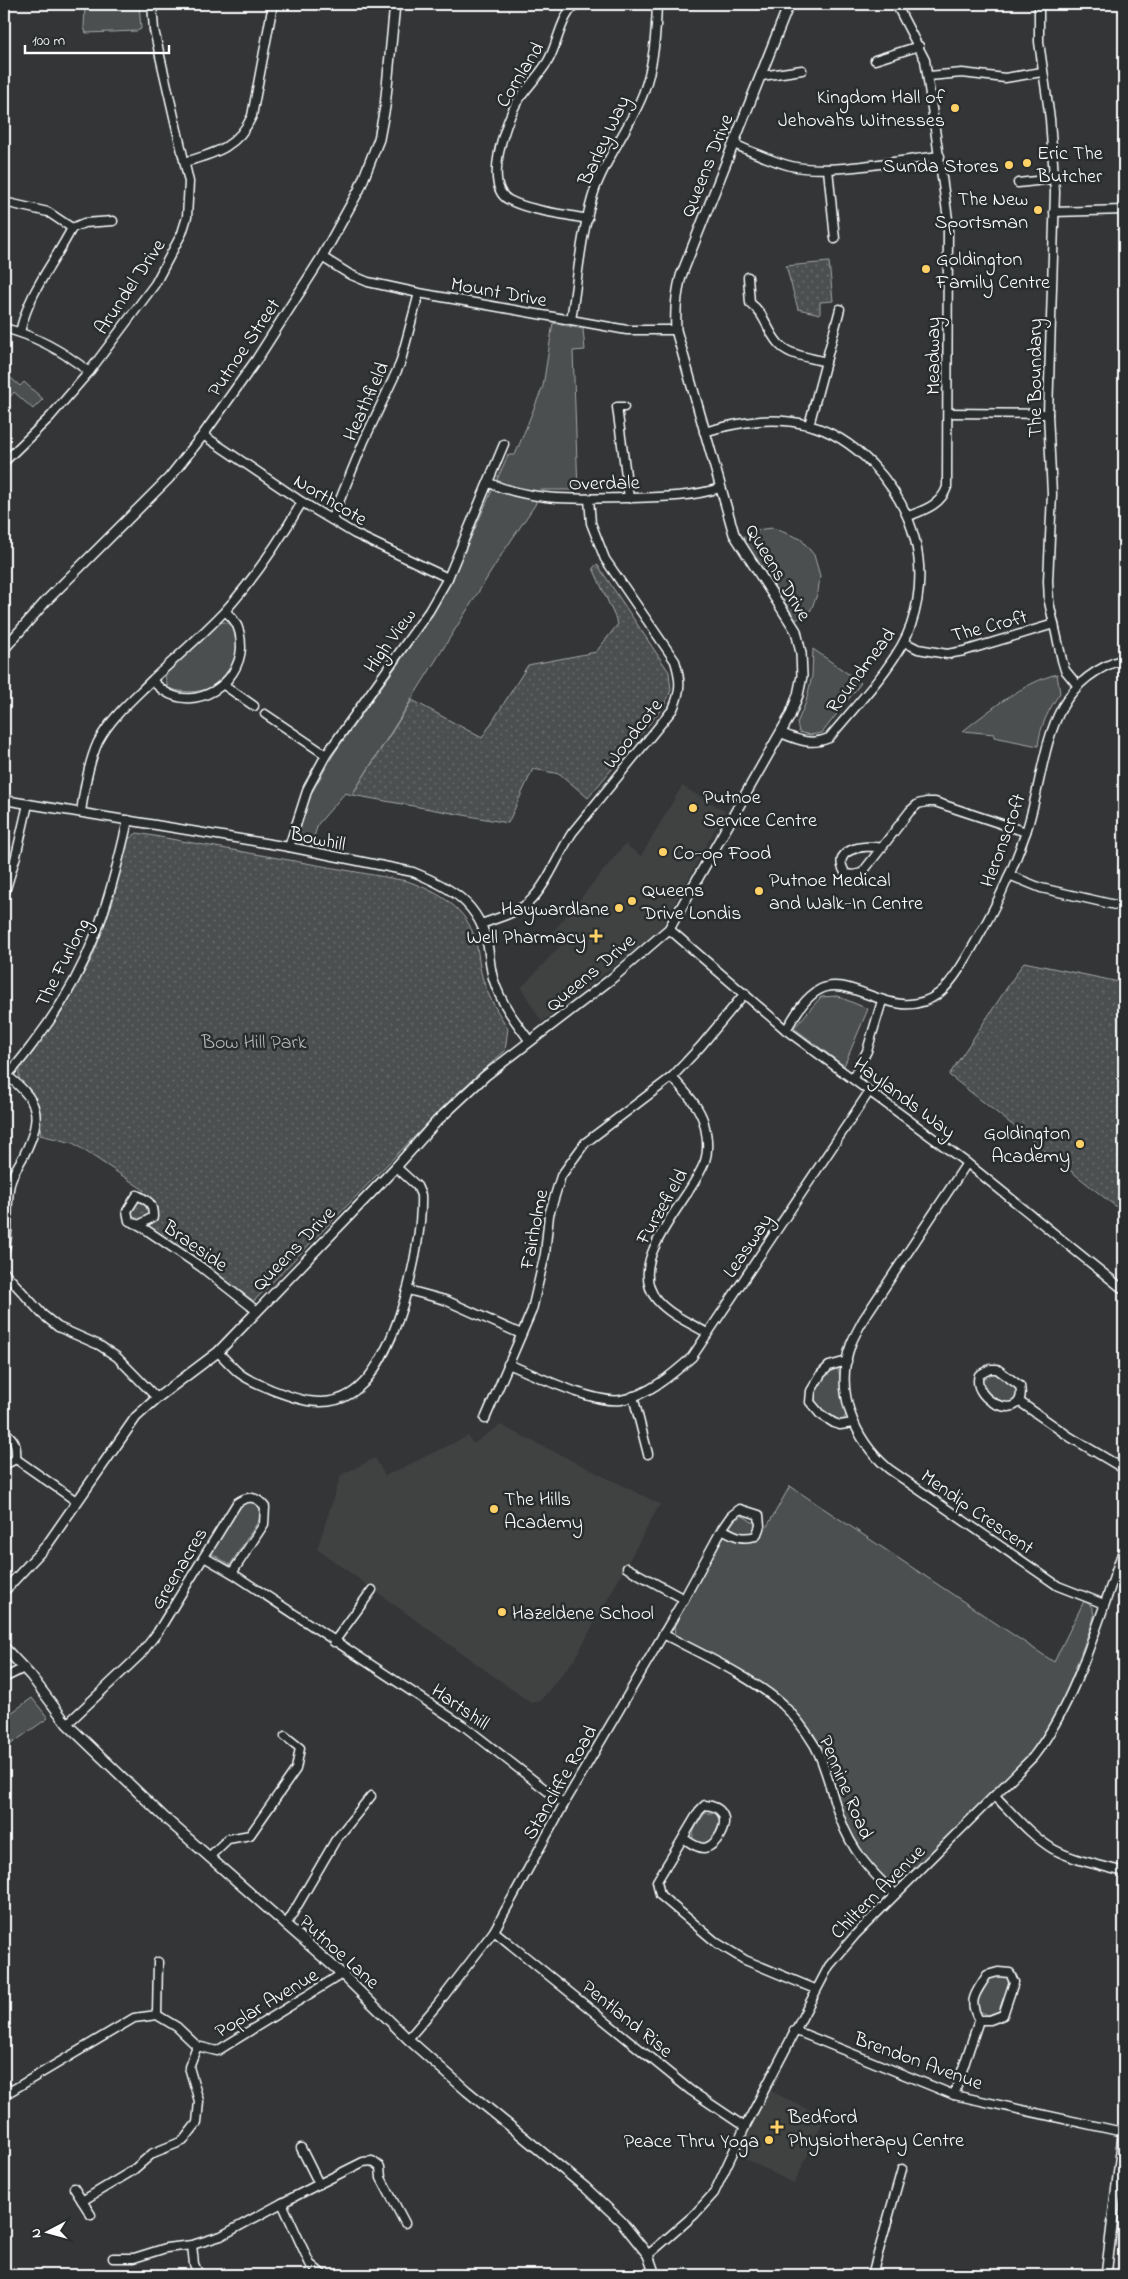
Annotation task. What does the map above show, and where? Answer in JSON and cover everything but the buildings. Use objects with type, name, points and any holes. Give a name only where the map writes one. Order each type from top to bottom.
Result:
[{"type":"street","name":"Arundel Drive","points":[[4,462],[50,417],[89,372],[155,284],[182,234],[189,201],[190,182],[154,30],[152,4]]},
{"type":"street","points":[[185,162],[222,149],[236,141],[246,130],[252,116],[273,4]]},
{"type":"street","name":"Putnoe Street","points":[[4,648],[46,600],[169,478],[203,435],[263,351],[322,257],[359,190],[379,139],[385,107],[395,4]]},
{"type":"street","name":"Cornland","points":[[577,4],[572,7],[564,22],[548,61],[516,103],[507,122],[502,138],[497,181],[500,192],[508,200],[521,205],[588,219]]},
{"type":"street","name":"Barley Way","points":[[571,320],[588,219],[595,190],[643,93],[653,53],[657,4]]},
{"type":"street","name":"Queens Drive","points":[[4,1592],[47,1545],[136,1417],[157,1398],[218,1352],[444,1115],[484,1076],[529,1040],[551,1027],[610,980],[669,929],[781,733],[798,695],[802,676],[802,653],[796,631],[734,534],[676,330],[676,295],[681,276],[762,76],[788,4]]},
{"type":"street","name":"Meadway","points":[[896,4],[919,46],[929,76],[948,219],[948,477],[944,496],[925,509],[908,516]]},
{"type":"street","name":"The Boundary","points":[[1039,4],[1039,42],[1050,119],[1054,179],[1048,414],[1052,494],[1048,580],[1049,602],[1065,670],[1078,686]]},
{"type":"street","points":[[875,60],[919,46]]},
{"type":"street","points":[[762,76],[802,70]]},
{"type":"street","points":[[929,76],[962,74],[1005,78],[1042,72]]},
{"type":"street","points":[[734,144],[790,166],[828,169],[940,156]]},
{"type":"street","points":[[828,169],[835,239]]},
{"type":"street","points":[[1018,183],[1054,179]]},
{"type":"street","points":[[4,202],[48,212],[72,228]]},
{"type":"street","points":[[1054,212],[1124,210]]},
{"type":"street","points":[[20,332],[24,313],[32,294],[72,228],[84,223],[113,221]]},
{"type":"street","name":"Mount Drive","points":[[322,257],[349,274],[368,282],[420,293],[627,330],[676,330]]},
{"type":"street","points":[[748,277],[750,303],[761,313],[780,346],[826,362]]},
{"type":"street","name":"Heathfield","points":[[332,519],[364,440],[400,364],[420,293]]},
{"type":"street","points":[[810,425],[840,309]]},
{"type":"street","points":[[4,328],[45,342],[70,356],[89,372]]},
{"type":"street","points":[[624,407],[617,407],[629,498]]},
{"type":"street","points":[[949,414],[1048,414]]},
{"type":"street","name":"Roundmead","points":[[704,432],[748,421],[785,421],[810,425],[848,443],[884,477],[908,516],[918,549],[920,574],[917,599],[904,642],[829,738],[820,742],[810,743],[781,733]]},
{"type":"street","name":"Northcote","points":[[203,435],[302,502],[355,534],[448,578]]},
{"type":"street","name":"High View","points":[[288,847],[308,788],[326,756],[429,611],[448,578],[489,484],[504,444]]},
{"type":"street","name":"Overdale","points":[[489,484],[512,492],[553,499],[675,497],[701,494],[720,488]]},
{"type":"street","name":"Woodcote","points":[[481,924],[527,904],[540,889],[572,833],[673,709],[678,696],[680,676],[675,661],[605,559],[591,523],[588,499]]},
{"type":"street","points":[[81,812],[84,788],[98,743],[115,717],[224,611],[263,563],[302,502]]},
{"type":"street","points":[[152,681],[165,692],[183,697],[198,697],[224,685],[236,670],[241,640],[236,622],[224,611]]},
{"type":"street","name":"The Croft","points":[[904,642],[918,649],[947,654],[964,651],[1054,624]]},
{"type":"street","name":"Heronscroft","points":[[786,1030],[798,1010],[818,990],[830,986],[842,987],[882,1000],[912,1005],[926,1002],[940,993],[982,931],[1009,875],[1026,832],[1052,726],[1060,709],[1078,686],[1092,674],[1108,664],[1124,658]]},
{"type":"street","points":[[224,685],[254,706]]},
{"type":"street","points":[[266,714],[326,756]]},
{"type":"street","name":"Bowhill","points":[[4,800],[288,847],[413,872],[429,879],[464,899],[481,924],[488,946],[493,979],[500,996],[511,1016],[529,1040]]},
{"type":"street","points":[[882,848],[873,846],[845,852],[841,860],[842,868],[846,874],[862,873],[882,848],[910,811],[918,804],[926,802],[935,802],[1026,832]]},
{"type":"street","points":[[4,895],[16,856],[28,804]]},
{"type":"street","name":"The Furlong","points":[[5,1074],[16,1067],[53,1017],[75,982],[91,949],[112,891],[128,820]]},
{"type":"street","points":[[1009,875],[1041,888],[1124,907]]},
{"type":"street","name":"Haylands Way","points":[[669,929],[786,1030],[967,1164],[1124,1290]]},
{"type":"street","name":"Fairholme","points":[[485,1419],[532,1310],[546,1254],[549,1214],[561,1176],[585,1143],[672,1077],[701,1046],[745,993]]},
{"type":"street","points":[[853,1078],[867,1050],[882,1000]]},
{"type":"street","points":[[4,1253],[8,1240],[6,1225],[11,1179],[29,1145],[37,1121],[30,1097],[5,1074]]},
{"type":"street","name":"Furzefield","points":[[672,1077],[695,1103],[704,1121],[707,1149],[698,1177],[654,1245],[647,1272],[649,1288],[668,1310],[707,1334]]},
{"type":"street","name":"Leasway","points":[[508,1364],[560,1385],[605,1400],[620,1400],[633,1396],[651,1388],[673,1374],[692,1357],[869,1092]]},
{"type":"street","name":"Mendip Crescent","points":[[967,1164],[863,1320],[851,1345],[844,1382],[853,1423],[874,1456],[889,1469],[1058,1586],[1104,1604]]},
{"type":"street","points":[[218,1352],[239,1373],[253,1382],[299,1400],[333,1401],[350,1395],[363,1384],[377,1366],[408,1290],[416,1254],[420,1195],[417,1186],[396,1167]]},
{"type":"street","name":"Braeside","points":[[139,1225],[201,1267],[257,1311]]},
{"type":"street","points":[[4,1272],[42,1314],[58,1327],[99,1345],[117,1357],[157,1398]]},
{"type":"street","points":[[408,1290],[444,1300],[521,1334]]},
{"type":"street","points":[[847,1362],[829,1366],[821,1374],[810,1392],[810,1402],[820,1414],[834,1423],[840,1425],[853,1423]]},
{"type":"street","points":[[990,1369],[997,1369],[1020,1386],[1022,1394],[1020,1402],[1014,1406],[1002,1407],[981,1393],[978,1387],[979,1375],[990,1369]]},
{"type":"street","points":[[633,1396],[648,1454]]},
{"type":"street","points":[[1020,1402],[1070,1437],[1124,1469]]},
{"type":"street","points":[[4,1432],[13,1438],[16,1446],[16,1459]]},
{"type":"street","points":[[16,1459],[76,1501]]},
{"type":"street","points":[[4,1465],[16,1459]]},
{"type":"street","name":"Greenacres","points":[[67,1724],[146,1648],[237,1503],[250,1497],[260,1499],[265,1507],[264,1524],[232,1573]]},
{"type":"street","name":"Stancliffe Road","points":[[408,2039],[437,2005],[494,1931],[564,1804],[684,1600],[722,1529],[731,1516],[740,1509],[758,1515],[760,1526],[756,1536],[745,1539],[735,1537],[722,1529]]},
{"type":"street","name":"Chiltern Avenue","points":[[648,2255],[694,2215],[714,2193],[745,2127],[815,1989],[840,1952],[895,1894],[1033,1757],[1060,1718],[1124,1548]]},
{"type":"street","name":"Hartshill","points":[[204,1557],[232,1573],[464,1726],[564,1804]]},
{"type":"street","points":[[627,1568],[684,1600]]},
{"type":"street","points":[[334,1642],[372,1590]]},
{"type":"street","name":"Pennine Road","points":[[663,1634],[762,1690],[782,1704],[802,1726],[816,1748],[840,1819],[854,1849],[871,1872],[895,1894]]},
{"type":"street","name":"Putnoe Lane","points":[[4,1647],[24,1668],[67,1724],[209,1857],[342,1974],[408,2039],[586,2188],[621,2221],[648,2255],[654,2275]]},
{"type":"street","points":[[4,1678],[24,1668]]},
{"type":"street","points":[[209,1857],[228,1839],[250,1835],[296,1769],[300,1748],[285,1736]]},
{"type":"street","points":[[286,1925],[335,1841],[371,1796]]},
{"type":"street","points":[[995,1796],[1031,1832],[1052,1848],[1070,1857],[1124,1872]]},
{"type":"street","points":[[683,1838],[697,1847],[706,1848],[714,1843],[722,1829],[725,1821],[724,1813],[715,1806],[706,1805],[698,1811],[657,1881],[660,1895],[717,1943],[745,1960],[815,1989]]},
{"type":"street","name":"Pentland Rise","points":[[494,1931],[690,2090],[745,2127]]},
{"type":"street","points":[[4,2083],[6,2093],[134,2018],[157,2015],[158,1962]]},
{"type":"street","points":[[998,1972],[1010,1973],[1014,1982],[1003,2015],[990,2020],[980,2020],[974,2010],[973,1999],[987,1975],[998,1972]]},
{"type":"street","name":"Poplar Avenue","points":[[157,2015],[177,2027],[197,2046],[217,2051],[342,1974]]},
{"type":"street","points":[[954,2095],[980,2020]]},
{"type":"street","name":"Brendon Avenue","points":[[794,2030],[954,2095],[1124,2130]]},
{"type":"street","points":[[82,2201],[132,2171],[153,2153],[183,2141],[197,2123],[199,2101],[189,2067],[197,2046]]},
{"type":"street","points":[[1106,2275],[1124,2130]]},
{"type":"street","points":[[301,2148],[319,2184]]},
{"type":"street","points":[[114,2258],[134,2258],[166,2248],[192,2246],[221,2236],[363,2162],[372,2161],[380,2167],[381,2178],[405,2223]]},
{"type":"street","points":[[872,2275],[902,2169]]},
{"type":"street","points":[[74,2188],[91,2215]]},
{"type":"street","points":[[282,2204],[310,2264],[323,2275]]},
{"type":"street","points":[[192,2246],[194,2264],[199,2275]]},
{"type":"shaded area","points":[[682,786],[725,811],[661,929],[542,1022],[521,988],[564,942],[553,932],[625,844],[641,856]]},
{"type":"shaded area","points":[[500,1425],[660,1504],[574,1660],[540,1701],[531,1703],[317,1549],[341,1475],[375,1458],[385,1476],[468,1436],[473,1444]]},
{"type":"shaded area","points":[[769,2090],[825,2118],[794,2184],[737,2154]]},
{"type":"green space","points":[[85,4],[139,4],[141,29],[137,31],[86,33],[84,27]]},
{"type":"green space","points":[[829,262],[833,301],[820,302],[820,314],[798,309],[786,266]]},
{"type":"green space","points":[[553,323],[583,329],[585,350],[573,351],[578,490],[540,490],[535,505],[502,554],[352,795],[345,793],[318,824],[310,850],[295,845],[308,799],[335,752],[398,664],[450,584],[508,455],[515,455],[543,386]]},
{"type":"green space","points":[[4,372],[20,386],[24,382],[43,399],[33,409],[14,392],[10,397],[4,392]]},
{"type":"green space","points":[[773,528],[801,539],[814,555],[820,576],[818,592],[811,610],[796,620],[742,537],[754,530]]},
{"type":"green space","points":[[597,564],[669,672],[671,690],[664,706],[588,798],[560,774],[533,769],[508,823],[352,795],[412,700],[482,738],[528,665],[596,652],[618,624],[593,568]]},
{"type":"green space","points":[[225,622],[233,625],[237,642],[236,656],[231,669],[223,679],[212,687],[199,691],[168,688],[165,676],[170,668],[216,623]]},
{"type":"green space","points":[[813,649],[861,683],[822,733],[810,735],[799,732],[797,723],[806,702],[812,676]]},
{"type":"green space","points":[[1057,674],[1060,693],[1046,718],[1038,746],[994,737],[994,734],[963,731],[1020,690]]},
{"type":"green space","name":"Bow Hill Park","points":[[137,833],[407,881],[430,890],[450,903],[466,919],[476,942],[485,987],[508,1028],[505,1051],[453,1097],[254,1301],[156,1231],[133,1219],[130,1212],[144,1190],[73,1143],[40,1135],[41,1119],[37,1106],[30,1093],[19,1082],[19,1069],[60,1015],[93,956],[113,901],[127,840]]},
{"type":"green space","name":"Goldington Academy","points":[[1024,962],[1124,983],[1124,1213],[949,1075]]},
{"type":"green space","points":[[837,996],[868,1009],[844,1066],[794,1028],[821,997]]},
{"type":"green space","points":[[837,1368],[846,1415],[843,1420],[835,1419],[825,1412],[819,1407],[814,1396],[817,1386],[827,1370]]},
{"type":"green space","points":[[992,1372],[1015,1386],[1017,1397],[1014,1401],[1003,1403],[983,1390],[981,1379],[984,1375]]},
{"type":"green space","points":[[790,1486],[1054,1662],[1084,1601],[1091,1607],[1094,1615],[1059,1712],[1034,1750],[903,1886],[888,1884],[859,1848],[848,1827],[825,1755],[813,1734],[798,1715],[761,1684],[675,1637],[674,1624],[733,1520],[743,1516],[765,1530]]},
{"type":"green space","points":[[251,1501],[258,1504],[261,1510],[261,1517],[230,1565],[211,1553],[239,1506],[244,1502]]},
{"type":"green space","points":[[32,1698],[48,1718],[4,1749],[4,1718]]},
{"type":"green space","points":[[705,1813],[715,1813],[723,1822],[710,1846],[695,1845],[693,1841],[694,1832]]},
{"type":"green space","points":[[1002,1975],[1008,1978],[1009,1986],[999,2011],[988,2015],[979,2011],[976,2002],[991,1977]]},
{"type":"place","name":"Kingdom Hall of Jehovahs Witnesses","points":[[955,108]]},
{"type":"place","name":"Eric The Butcher","points":[[1027,163]]},
{"type":"place","name":"Sunda Stores","points":[[1009,165]]},
{"type":"place","name":"The New Sportsman","points":[[1038,210]]},
{"type":"place","name":"Goldington Family Centre","points":[[926,269]]},
{"type":"place","name":"Putnoe Service Centre","points":[[693,808]]},
{"type":"place","name":"Co-op Food","points":[[663,852]]},
{"type":"place","name":"Putnoe Medical and Walk-In Centre","points":[[759,891]]},
{"type":"place","name":"Queens Drive Londis","points":[[632,901]]},
{"type":"place","name":"Haywardlane","points":[[619,908]]},
{"type":"place","name":"Well Pharmacy","points":[[596,936]]},
{"type":"place","name":"Goldington Academy","points":[[1080,1144]]},
{"type":"place","name":"The Hills Academy","points":[[494,1509]]},
{"type":"place","name":"Hazeldene School","points":[[502,1612]]},
{"type":"place","name":"Bedford Physiotherapy Centre","points":[[777,2127]]},
{"type":"place","name":"Peace Thru Yoga","points":[[769,2140]]}]
